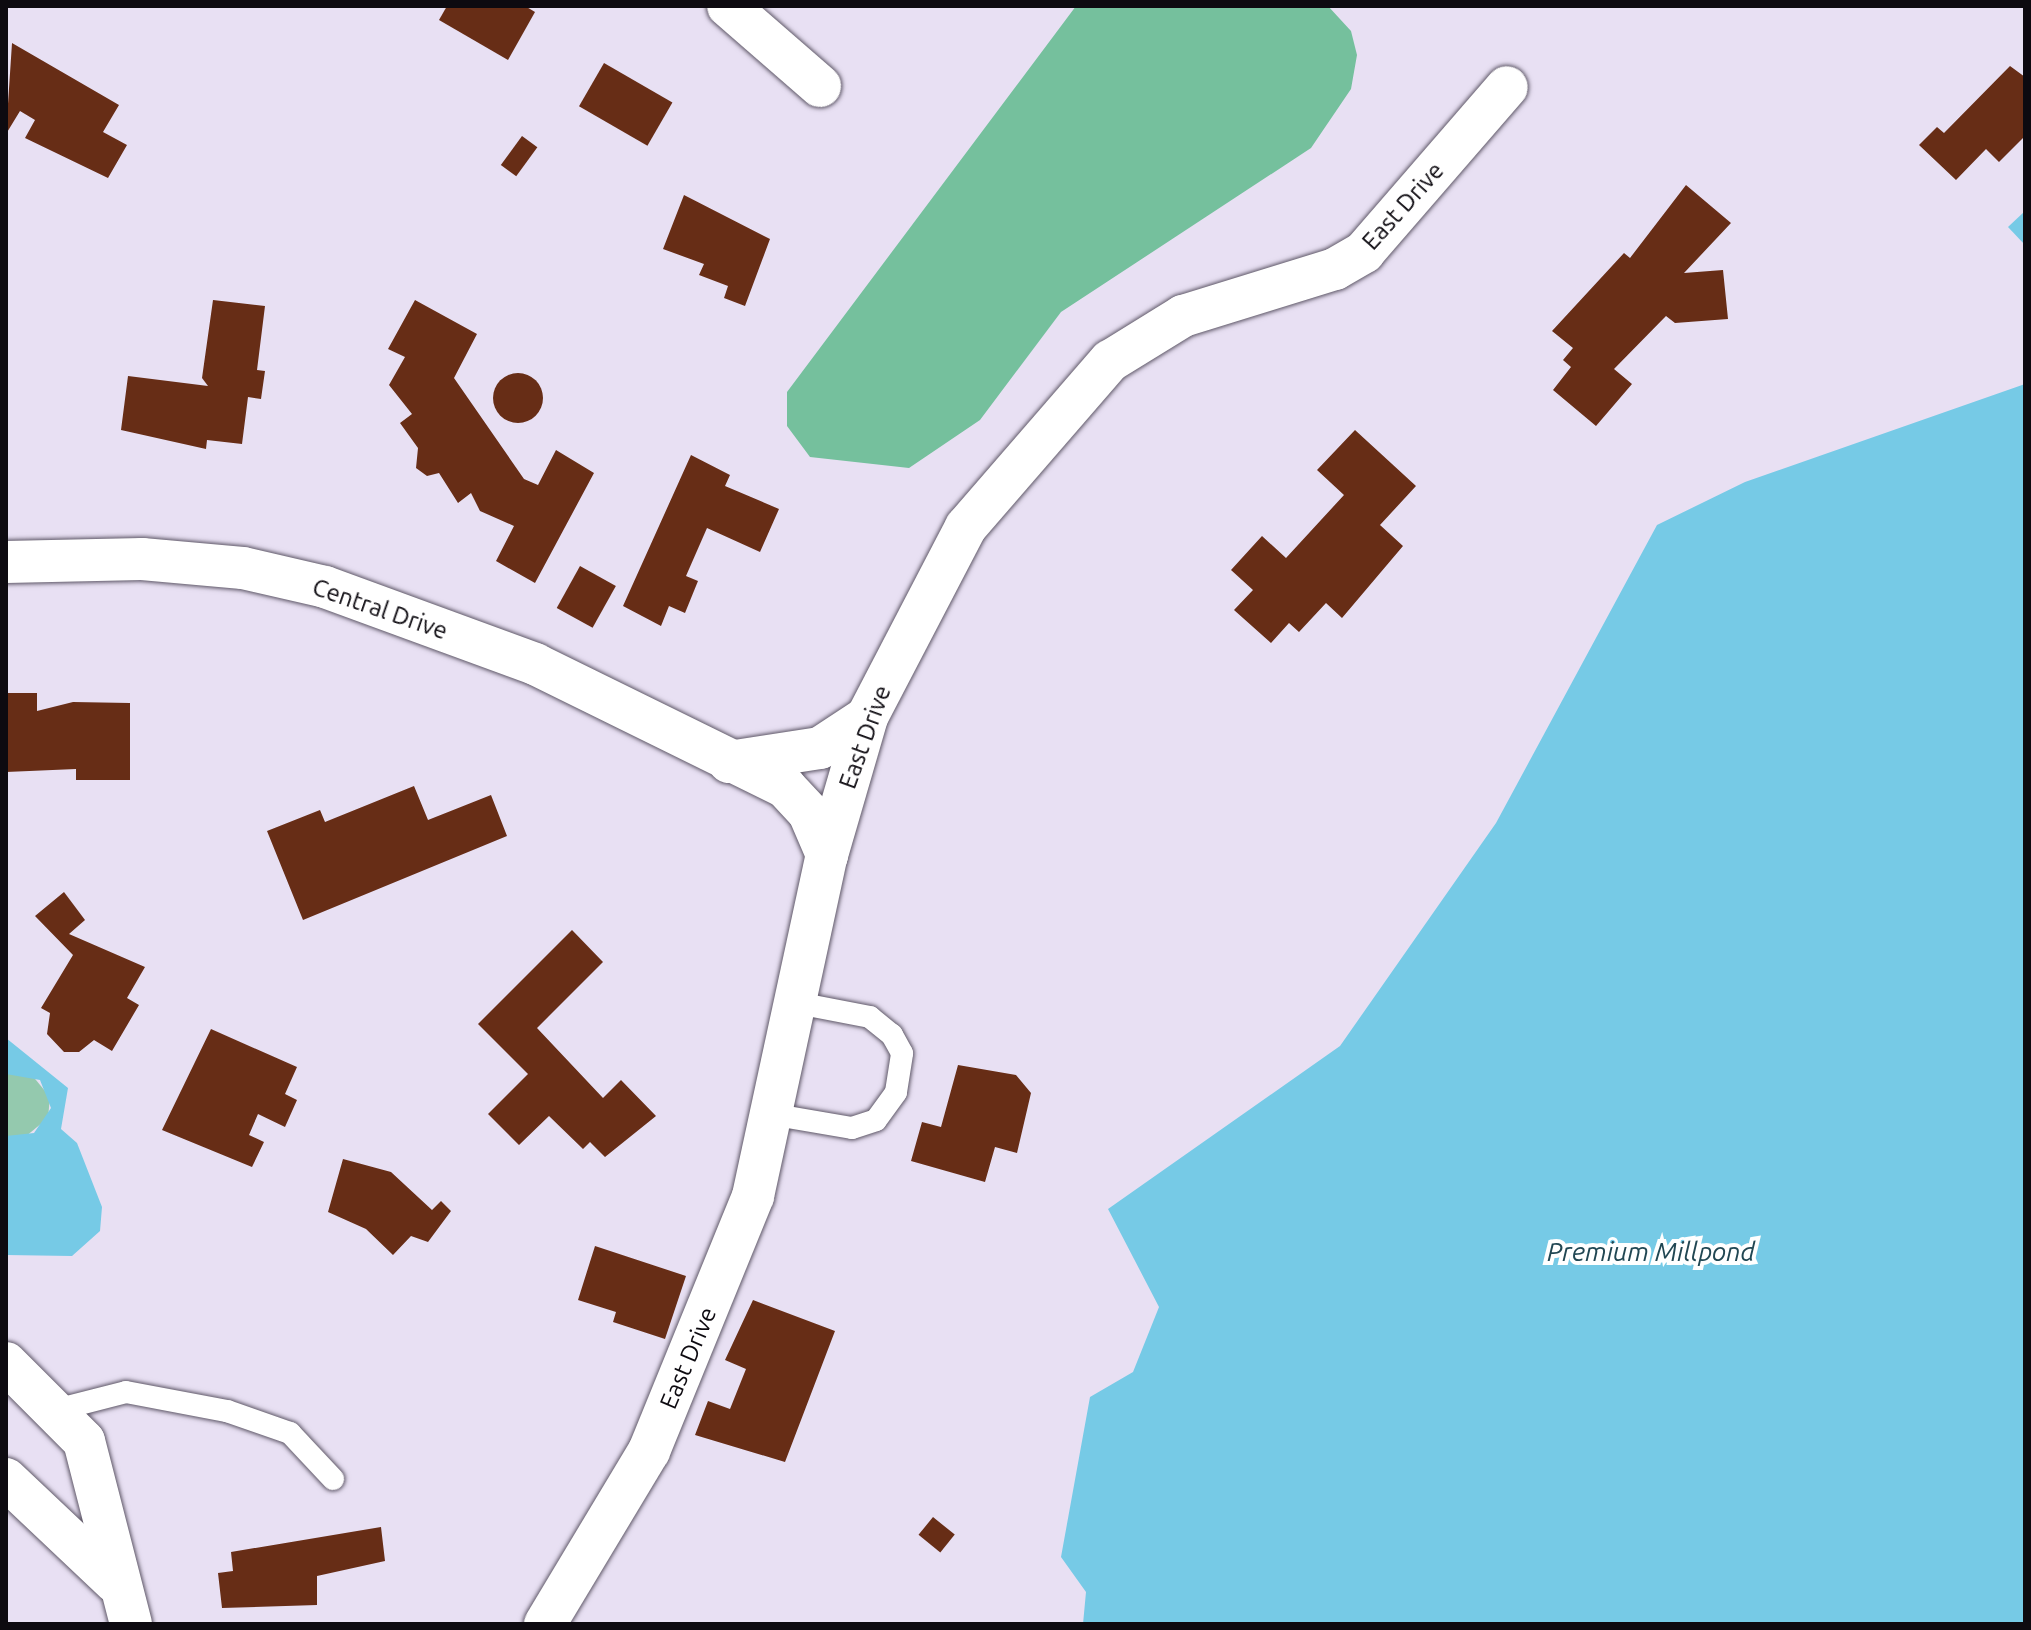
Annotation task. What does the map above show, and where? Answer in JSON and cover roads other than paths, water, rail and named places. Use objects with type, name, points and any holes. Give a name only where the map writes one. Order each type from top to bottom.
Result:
[{"type":"street","points":[[728,6],[820,86]]},
{"type":"street","name":"East Drive","points":[[545,1624],[649,1451],[753,1196],[827,855],[867,717],[966,527],[1110,361],[1183,316],[1335,269],[1364,252],[1507,87]]},
{"type":"street","name":"Central Drive","points":[[6,562],[142,559],[243,568],[325,587],[535,664],[728,763],[785,787],[809,813],[827,855]]},
{"type":"street","points":[[728,763],[820,748],[867,717]]},
{"type":"street","points":[[10,1372],[56,1410],[84,1441],[103,1503],[115,1582],[131,1624]]},
{"type":"street","points":[[6,1479],[115,1582]]},
{"type":"lane","points":[[770,1114],[852,1128],[876,1120],[896,1092],[902,1053],[892,1035],[870,1017],[797,1003]]},
{"type":"lane","points":[[56,1410],[126,1392],[227,1411],[290,1433],[333,1479]]},
{"type":"water","points":[[2025,211],[2025,245],[2008,227]]},
{"type":"water","name":"Premium Millpond","points":[[2025,384],[2025,1624],[1083,1624],[1086,1592],[1061,1557],[1090,1397],[1133,1372],[1159,1307],[1108,1209],[1340,1046],[1496,823],[1657,525],[1745,482]]},
{"type":"water","points":[[6,1038],[68,1088],[61,1129],[77,1143],[102,1207],[100,1231],[72,1256],[6,1255],[6,1136],[34,1133],[51,1108],[40,1080],[6,1074]]}]
